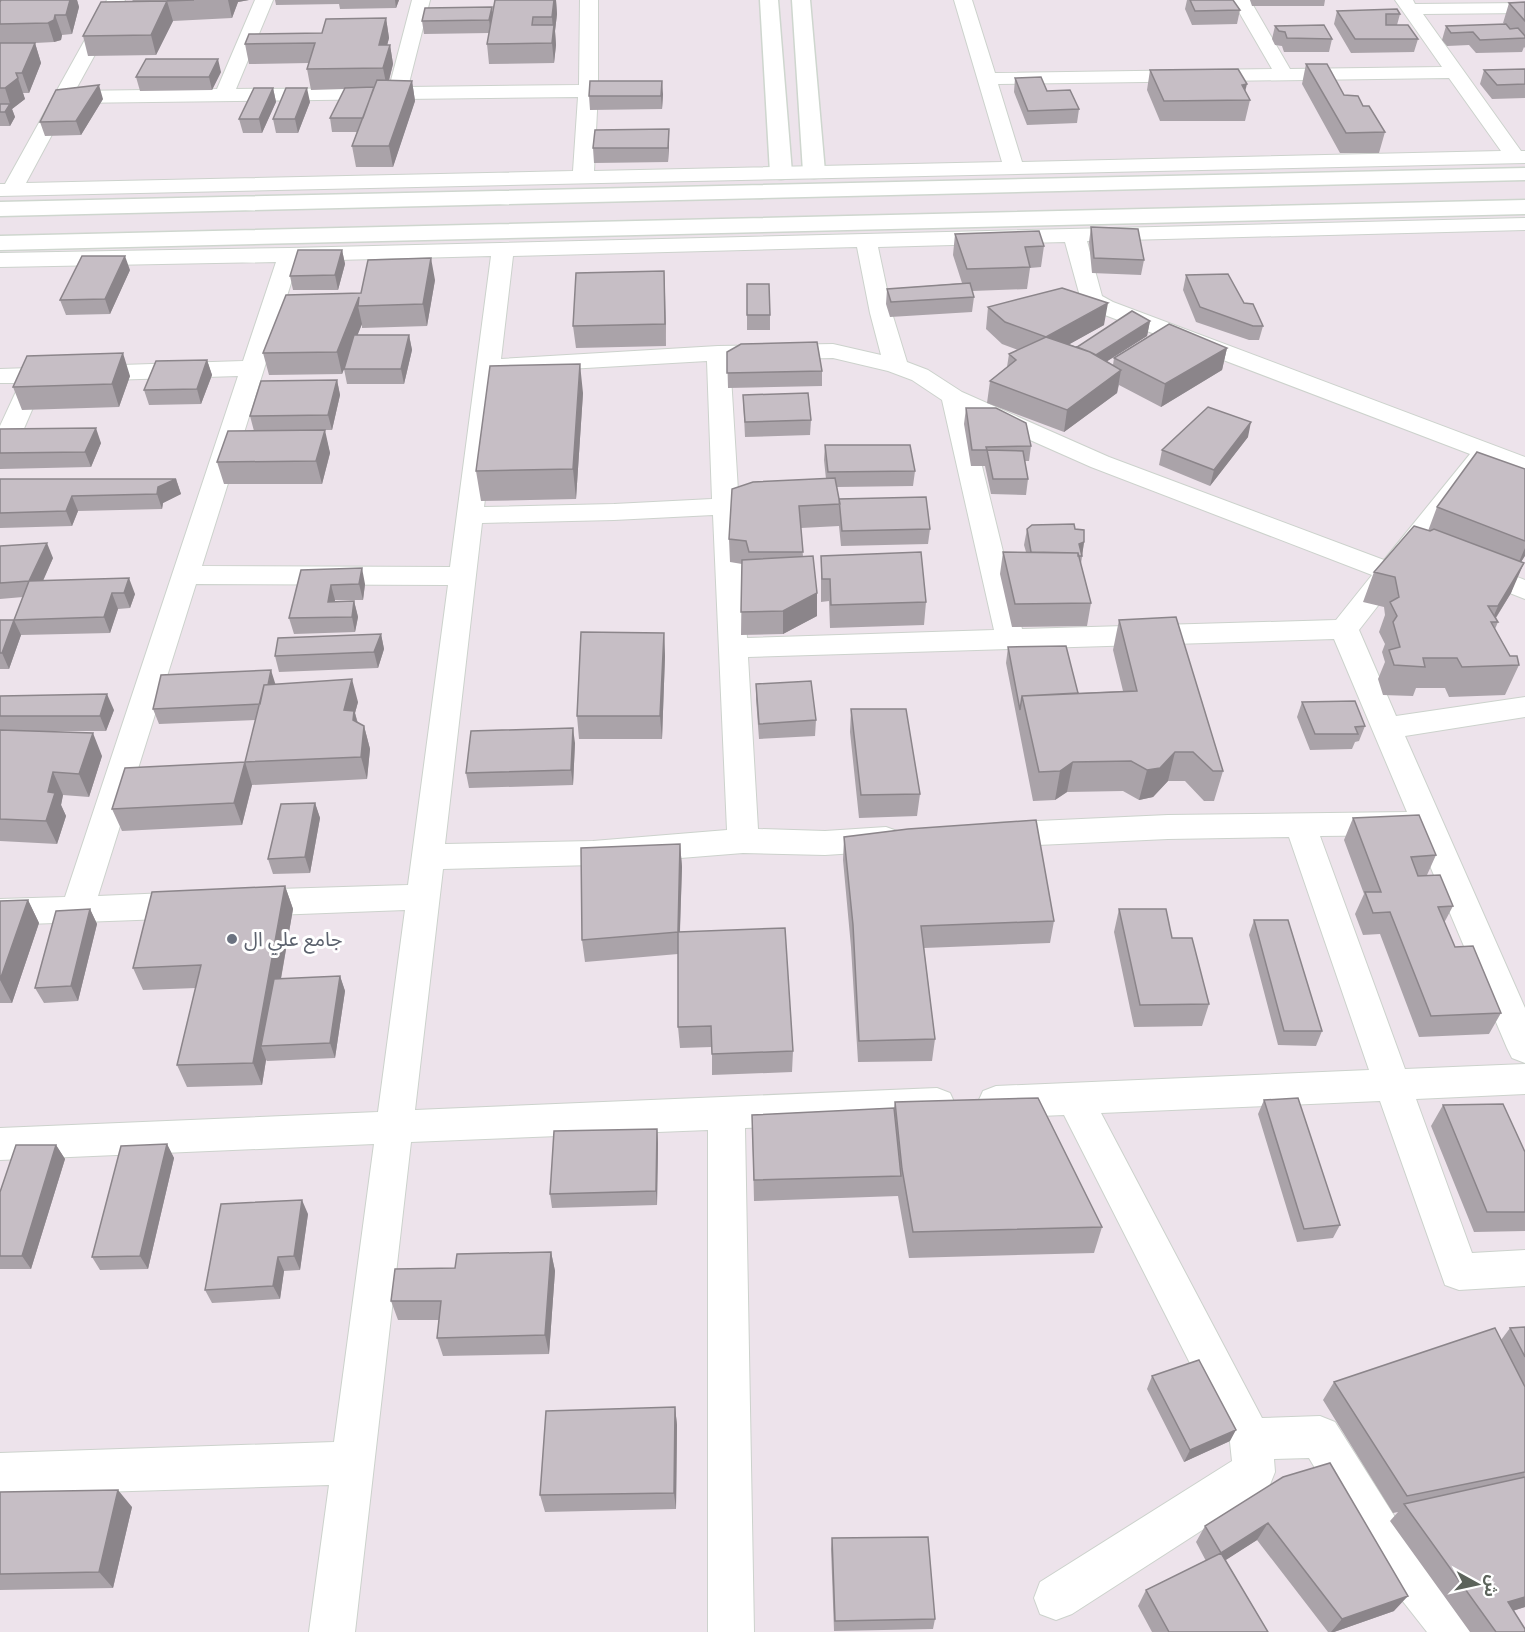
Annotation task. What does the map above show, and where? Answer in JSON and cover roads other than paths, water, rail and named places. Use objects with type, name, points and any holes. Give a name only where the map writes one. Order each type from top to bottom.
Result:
[{"type":"main road","points":[[769,0],[781,172]]},
{"type":"main road","points":[[801,0],[814,172]]},
{"type":"main road","points":[[0,208],[391,190],[1522,163]]},
{"type":"main road","points":[[0,243],[387,243],[1180,223],[1525,207]]},
{"type":"street","points":[[6,190],[63,97],[116,0]]},
{"type":"street","points":[[224,95],[264,0]]},
{"type":"street","points":[[397,93],[421,0]]},
{"type":"street","points":[[583,177],[588,91],[589,0]]},
{"type":"street","points":[[963,0],[1014,168]]},
{"type":"street","points":[[1241,0],[1284,74]]},
{"type":"street","points":[[1407,5],[1525,8]]},
{"type":"street","points":[[1407,5],[1522,163]]},
{"type":"street","points":[[987,79],[1455,72]]},
{"type":"street","points":[[63,97],[588,91]]},
{"type":"street","points":[[6,190],[391,190],[583,177],[1014,168],[1155,173]]},
{"type":"street","points":[[0,260],[289,255],[387,243],[503,249],[1074,234],[1180,223],[1525,224]]},
{"type":"street","points":[[1074,234],[1092,300],[1112,312],[1174,332],[1198,344],[1525,466]]},
{"type":"street","points":[[866,240],[881,313],[896,366]]},
{"type":"street","points":[[332,1632],[503,249]]},
{"type":"street","points":[[77,909],[289,255]]},
{"type":"street","points":[[489,367],[718,353],[833,351],[896,366],[920,375],[953,398],[1100,462],[1389,572]]},
{"type":"street","points":[[718,353],[743,841]]},
{"type":"street","points":[[0,376],[253,368]]},
{"type":"street","points":[[0,454],[35,375]]},
{"type":"street","points":[[953,398],[1010,640]]},
{"type":"street","points":[[734,648],[1344,629],[1389,572],[1434,552],[1485,452]]},
{"type":"street","points":[[470,515],[614,512],[726,506]]},
{"type":"street","points":[[1434,552],[1525,590]]},
{"type":"street","points":[[186,575],[463,576]]},
{"type":"street","points":[[1344,629],[1525,1048]]},
{"type":"street","points":[[1387,728],[1525,707]]},
{"type":"street","points":[[965,837],[1168,827],[1302,827],[1428,823]]},
{"type":"street","points":[[1302,827],[1459,1272],[1525,1268]]},
{"type":"street","points":[[428,857],[594,853],[743,841],[825,843],[918,838]]},
{"type":"street","points":[[0,912],[423,897]]},
{"type":"street","points":[[0,1144],[1525,1079]]},
{"type":"street","points":[[1056,1598],[1254,1472],[1251,1439],[1074,1098]]},
{"type":"street","points":[[726,1113],[731,1632]]},
{"type":"street","points":[[1251,1439],[1320,1437],[1384,1541],[1456,1632]]},
{"type":"street","points":[[0,1474],[353,1463]]},
{"type":"place","name":"جامع علي ال","points":[[232,939]]}]
